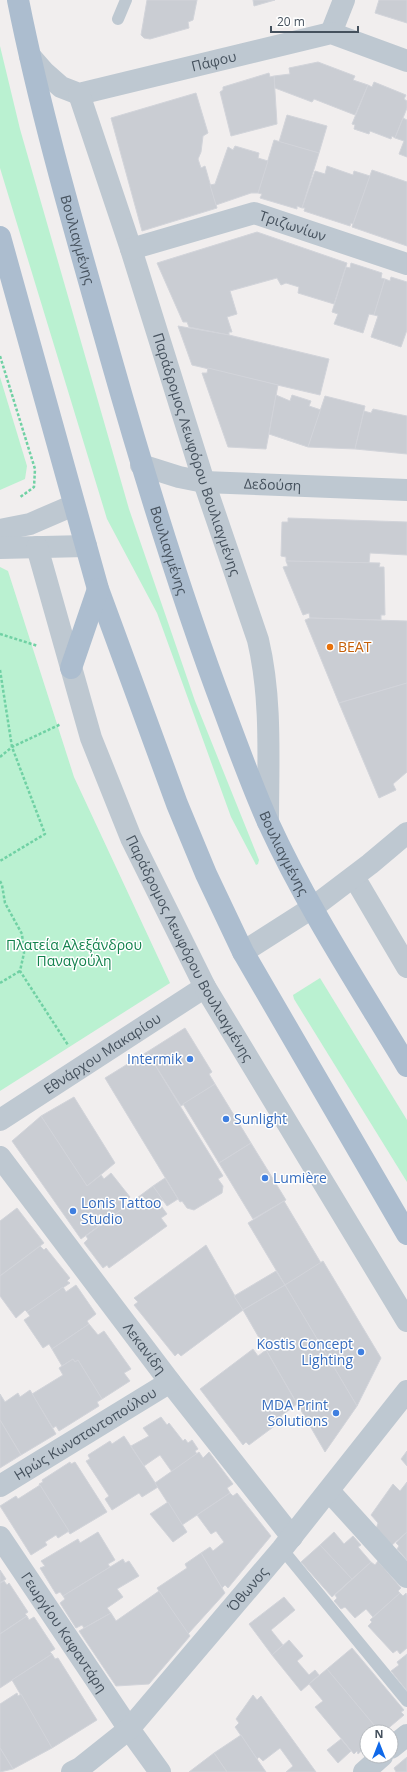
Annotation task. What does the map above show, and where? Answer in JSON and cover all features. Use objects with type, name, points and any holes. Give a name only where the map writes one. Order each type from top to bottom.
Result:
[{"type":"main road","name":"Βουλιαγμένης","points":[[18,0],[30,56],[67,203],[141,465],[203,656],[268,822],[312,908],[407,1066]]},
{"type":"main road","points":[[0,237],[98,589],[177,804],[206,874],[242,952],[407,1234]]},
{"type":"main road","points":[[71,668],[98,589]]},
{"type":"street","points":[[344,0],[331,33],[407,61]]},
{"type":"street","name":"Πάφου","points":[[79,94],[331,33]]},
{"type":"street","points":[[30,56],[44,72],[61,87],[79,94]]},
{"type":"street","name":"Παράδρομος Λεωφόρου Βουλιαγμένης","points":[[79,94],[131,249],[204,482],[258,640],[264,666],[267,690],[268,822]]},
{"type":"street","name":"Τριζωνίων","points":[[131,249],[254,213],[407,264]]},
{"type":"street","name":"Δεδούση","points":[[141,465],[179,477],[204,482],[407,490]]},
{"type":"street","points":[[0,530],[30,524],[74,505]]},
{"type":"street","points":[[0,548],[86,546]]},
{"type":"street","name":"Παράδρομος Λεωφόρου Βουλιαγμένης","points":[[36,547],[91,738],[129,832],[205,987],[407,1321]]},
{"type":"street","points":[[242,952],[312,908],[354,877],[407,833]]},
{"type":"street","points":[[354,877],[407,968]]},
{"type":"street","name":"Εθνάρχου Μακαρίου","points":[[0,1120],[205,987]]},
{"type":"street","name":"Λεκανίδη","points":[[0,1157],[170,1382],[287,1543]]},
{"type":"street","name":"Ηρώς Κωνσταντοπούλου","points":[[0,1486],[170,1382]]},
{"type":"street","name":"Όθωνος","points":[[72,1772],[80,1768],[129,1729],[287,1543],[407,1391]]},
{"type":"street","points":[[329,1491],[407,1577]]},
{"type":"street","name":"Γεωργίου Καφαντάρη","points":[[0,1537],[129,1729],[160,1772]]},
{"type":"street","points":[[399,1743],[407,1735]]},
{"type":"lane","points":[[118,19],[126,0]]},
{"type":"lane","points":[[287,1543],[407,1701]]},
{"type":"path","points":[[0,356],[35,469],[34,486],[20,498],[14,500]]},
{"type":"path","points":[[0,634],[41,647]]},
{"type":"path","points":[[0,670],[12,747],[45,834],[0,861]]},
{"type":"path","points":[[0,757],[12,747],[64,722]]},
{"type":"path","points":[[0,881],[5,903],[22,934],[24,953],[20,972],[71,1051]]},
{"type":"path","points":[[0,983],[20,972]]},
{"type":"green space","points":[[0,46],[20,129],[129,509],[195,701],[259,860],[258,864],[256,865],[231,817],[157,613],[107,519],[0,168]]},
{"type":"green space","points":[[0,377],[27,466],[25,479],[0,490]]},
{"type":"green space","name":"Πλατεία Αλεξάνδρου Παναγούλη","points":[[0,567],[8,571],[74,777],[170,983],[0,1091]]},
{"type":"green space","points":[[320,978],[407,1120],[407,1182],[294,999],[293,995]]},
{"type":"building","points":[[147,0],[197,0],[193,20],[188,22],[189,28],[150,39],[144,38],[141,35]]},
{"type":"building","points":[[253,0],[275,0],[254,6]]},
{"type":"building","points":[[379,0],[407,0],[407,23],[375,13]]},
{"type":"building","points":[[318,62],[355,76],[353,80],[368,85],[355,115],[314,99],[312,102],[275,88],[274,76],[290,74],[289,68]]},
{"type":"building","points":[[269,73],[270,77],[274,76],[277,124],[231,136],[220,92],[223,90],[223,87]]},
{"type":"building","points":[[374,82],[406,95],[404,99],[407,101],[407,108],[395,138],[392,136],[391,139],[370,131],[369,134],[354,129],[355,125],[352,124],[368,85],[372,87]]},
{"type":"building","points":[[196,93],[208,133],[203,136],[201,152],[198,159],[201,168],[205,166],[217,208],[142,231],[111,118]]},
{"type":"building","points":[[287,115],[327,126],[319,153],[279,142]]},
{"type":"building","points":[[403,118],[407,120],[407,157],[399,154],[404,141],[395,138]]},
{"type":"building","points":[[274,140],[319,153],[302,208],[297,206],[297,209],[260,198],[262,194],[258,193]]},
{"type":"building","points":[[235,146],[259,153],[258,158],[268,161],[258,193],[251,193],[216,205],[210,185],[215,184],[228,147],[233,150]]},
{"type":"building","points":[[327,166],[353,175],[354,171],[370,176],[353,224],[351,223],[350,226],[304,211],[305,208],[302,208],[315,171],[325,174]]},
{"type":"building","points":[[372,170],[407,182],[407,246],[352,227]]},
{"type":"building","points":[[257,232],[347,263],[334,304],[298,293],[299,287],[286,283],[281,285],[277,278],[230,291],[237,314],[227,317],[232,332],[229,332],[229,335],[189,327],[187,322],[183,322],[157,263]]},
{"type":"building","points":[[351,263],[382,273],[381,278],[385,279],[374,315],[369,314],[363,333],[334,324],[338,314],[332,312],[346,267],[350,268]]},
{"type":"building","points":[[391,277],[407,282],[407,330],[401,347],[371,337],[378,316],[374,315],[385,279],[390,281]]},
{"type":"building","points":[[178,326],[229,335],[329,359],[320,395],[192,365]]},
{"type":"building","points":[[208,368],[278,385],[266,449],[228,447],[202,373],[207,373]]},
{"type":"building","points":[[276,395],[290,401],[292,395],[311,401],[309,406],[321,410],[308,447],[269,434]]},
{"type":"building","points":[[325,396],[365,406],[355,449],[308,447]]},
{"type":"building","points":[[373,409],[407,416],[407,454],[355,449],[364,411],[371,413]]},
{"type":"building","points":[[288,518],[407,522],[407,555],[370,553],[369,563],[286,561],[286,557],[281,556],[282,522],[288,522]]},
{"type":"building","points":[[286,561],[380,563],[379,567],[384,567],[385,615],[381,615],[381,620],[310,618],[309,613],[303,615],[283,567],[288,566]]},
{"type":"building","points":[[310,618],[407,621],[407,683],[339,703],[305,620]]},
{"type":"building","points":[[407,683],[407,772],[393,784],[396,790],[379,798],[339,703]]},
{"type":"building","points":[[185,1028],[212,1072],[209,1074],[215,1084],[181,1106],[147,1052]]},
{"type":"building","points":[[147,1052],[223,1176],[218,1179],[223,1186],[222,1193],[194,1210],[187,1208],[182,1201],[180,1202],[105,1078]]},
{"type":"building","points":[[215,1084],[251,1143],[219,1163],[183,1104]]},
{"type":"building","points":[[74,1097],[115,1163],[87,1186],[41,1116]]},
{"type":"building","points":[[41,1116],[87,1186],[101,1175],[104,1179],[111,1173],[130,1197],[122,1203],[125,1207],[81,1239],[12,1141]]},
{"type":"building","points":[[251,1143],[286,1200],[253,1219],[219,1163]]},
{"type":"building","points":[[165,1178],[178,1199],[167,1206],[153,1186]]},
{"type":"building","points":[[153,1186],[163,1200],[159,1203],[167,1214],[161,1218],[167,1226],[109,1268],[107,1265],[103,1268],[84,1243],[88,1239],[86,1236]]},
{"type":"building","points":[[284,1201],[321,1263],[285,1285],[248,1223]]},
{"type":"building","points":[[17,1208],[44,1243],[0,1276],[0,1221]]},
{"type":"building","points":[[206,1245],[243,1310],[181,1356],[178,1353],[175,1356],[134,1305],[138,1302],[134,1298]]},
{"type":"building","points":[[40,1246],[44,1250],[46,1248],[70,1278],[67,1281],[70,1283],[27,1312],[25,1310],[16,1318],[0,1296],[0,1276]]},
{"type":"building","points":[[323,1261],[381,1358],[357,1406],[285,1285]]},
{"type":"building","points":[[276,1271],[285,1285],[243,1310],[234,1296]]},
{"type":"building","points":[[76,1285],[96,1314],[87,1321],[89,1324],[52,1349],[49,1344],[43,1348],[24,1320],[30,1316],[27,1312],[63,1287],[66,1292]]},
{"type":"building","points":[[285,1285],[357,1406],[325,1452],[243,1310]]},
{"type":"building","points":[[89,1324],[98,1335],[104,1331],[131,1369],[124,1373],[130,1381],[102,1399],[78,1360],[75,1362],[73,1359],[62,1366],[52,1349]]},
{"type":"building","points":[[253,1349],[258,1356],[266,1350],[297,1404],[281,1416],[284,1419],[249,1445],[246,1442],[243,1445],[200,1389]]},
{"type":"building","points":[[73,1359],[75,1362],[78,1360],[102,1399],[97,1402],[99,1406],[59,1431],[56,1426],[53,1428],[32,1394],[63,1375],[59,1368]]},
{"type":"building","points":[[30,1390],[56,1434],[21,1455],[0,1420],[0,1394],[5,1402],[18,1393],[20,1397]]},
{"type":"building","points":[[161,1417],[167,1425],[169,1423],[183,1441],[185,1439],[188,1443],[192,1440],[198,1449],[195,1451],[197,1454],[172,1472],[160,1455],[144,1466],[131,1446],[149,1436],[143,1428]]},
{"type":"building","points":[[0,1420],[21,1455],[0,1468]]},
{"type":"building","points":[[124,1436],[158,1487],[142,1497],[139,1493],[112,1510],[105,1499],[109,1496],[86,1461],[90,1459],[88,1455],[110,1441],[112,1444]]},
{"type":"building","points":[[407,1451],[407,1466],[401,1459]]},
{"type":"building","points":[[199,1452],[203,1458],[209,1452],[233,1484],[227,1488],[230,1493],[182,1525],[155,1483]]},
{"type":"building","points":[[70,1462],[71,1464],[75,1462],[107,1512],[70,1534],[39,1484],[43,1482],[42,1480]]},
{"type":"building","points":[[407,1482],[407,1532],[392,1545],[376,1529],[378,1523],[371,1515],[393,1484],[400,1491]]},
{"type":"building","points":[[40,1485],[69,1531],[58,1538],[56,1535],[45,1542],[47,1545],[31,1555],[0,1506],[16,1496],[18,1499]]},
{"type":"building","points":[[230,1493],[233,1496],[237,1493],[271,1536],[228,1588],[225,1585],[222,1588],[201,1553],[210,1547],[213,1551],[224,1542],[216,1531],[211,1534],[197,1515]]},
{"type":"building","points":[[168,1502],[187,1532],[173,1542],[150,1514]]},
{"type":"building","points":[[98,1532],[115,1560],[108,1564],[110,1567],[63,1596],[60,1592],[56,1594],[40,1568],[45,1566],[41,1561],[78,1539],[80,1543]]},
{"type":"building","points":[[334,1532],[344,1544],[353,1536],[361,1545],[358,1547],[371,1562],[352,1579],[320,1545]]},
{"type":"building","points":[[407,1532],[407,1560],[397,1549],[399,1546],[396,1543]]},
{"type":"building","points":[[320,1545],[352,1579],[332,1597],[301,1562]]},
{"type":"building","points":[[201,1553],[225,1593],[188,1634],[157,1588],[187,1568],[185,1564]]},
{"type":"building","points":[[123,1559],[125,1563],[129,1561],[139,1576],[117,1589],[123,1597],[107,1608],[111,1613],[84,1628],[82,1625],[76,1628],[60,1603],[65,1599],[63,1596]]},
{"type":"building","points":[[378,1561],[401,1588],[398,1591],[400,1593],[373,1617],[366,1609],[355,1618],[345,1607],[341,1609],[334,1601],[337,1598],[335,1595],[371,1562],[375,1565]]},
{"type":"building","points":[[0,1570],[6,1579],[0,1583]]},
{"type":"building","points":[[4,1581],[7,1585],[9,1583],[28,1612],[25,1614],[27,1616],[0,1634],[0,1583]]},
{"type":"building","points":[[159,1591],[190,1636],[149,1684],[116,1686],[79,1631],[111,1613],[116,1621]]},
{"type":"building","points":[[400,1593],[403,1596],[406,1593],[407,1595],[407,1648],[400,1654],[397,1650],[393,1653],[368,1626],[372,1622],[370,1620]]},
{"type":"building","points":[[284,1597],[295,1610],[271,1630],[283,1645],[272,1655],[249,1624]]},
{"type":"building","points":[[27,1616],[29,1620],[34,1617],[55,1649],[50,1652],[52,1654],[0,1688],[0,1634]]},
{"type":"building","points":[[289,1640],[303,1656],[297,1661],[309,1675],[315,1670],[319,1675],[301,1691],[272,1655]]},
{"type":"building","points":[[352,1648],[404,1710],[401,1712],[404,1715],[393,1724],[373,1724],[327,1669]]},
{"type":"building","points":[[52,1654],[55,1659],[58,1658],[97,1720],[52,1748],[12,1680]]},
{"type":"building","points":[[407,1654],[407,1691],[391,1671],[399,1665],[397,1662]]},
{"type":"building","points":[[327,1669],[373,1724],[359,1724],[358,1754],[357,1751],[354,1754],[315,1707],[323,1701],[309,1684]]},
{"type":"building","points":[[17,1693],[18,1696],[21,1694],[52,1748],[13,1769],[0,1748],[0,1704]]},
{"type":"building","points":[[253,1695],[257,1700],[261,1696],[316,1772],[286,1772],[293,1766],[280,1748],[263,1761],[259,1757],[257,1759],[235,1727],[239,1723],[236,1719]]},
{"type":"building","points":[[241,1735],[266,1772],[227,1772],[214,1753]]},
{"type":"building","points":[[341,1739],[351,1751],[338,1763],[327,1750]]},
{"type":"building","points":[[0,1748],[13,1769],[0,1772]]},
{"type":"building","points":[[214,1753],[227,1772],[189,1772]]},
{"type":"building","points":[[407,1757],[407,1772],[396,1772],[394,1768]]},
{"type":"place","name":"ΒΕΑΤ","points":[[330,647]]},
{"type":"place","name":"Intermik","points":[[190,1059]]},
{"type":"place","name":"Sunlight","points":[[226,1119]]},
{"type":"place","name":"Lumière","points":[[265,1178]]},
{"type":"place","name":"Lonis Tattoo Studio","points":[[73,1211]]},
{"type":"place","name":"Kostis Concept Lighting","points":[[361,1352]]},
{"type":"place","name":"MDA Print Solutions","points":[[336,1413]]}]
